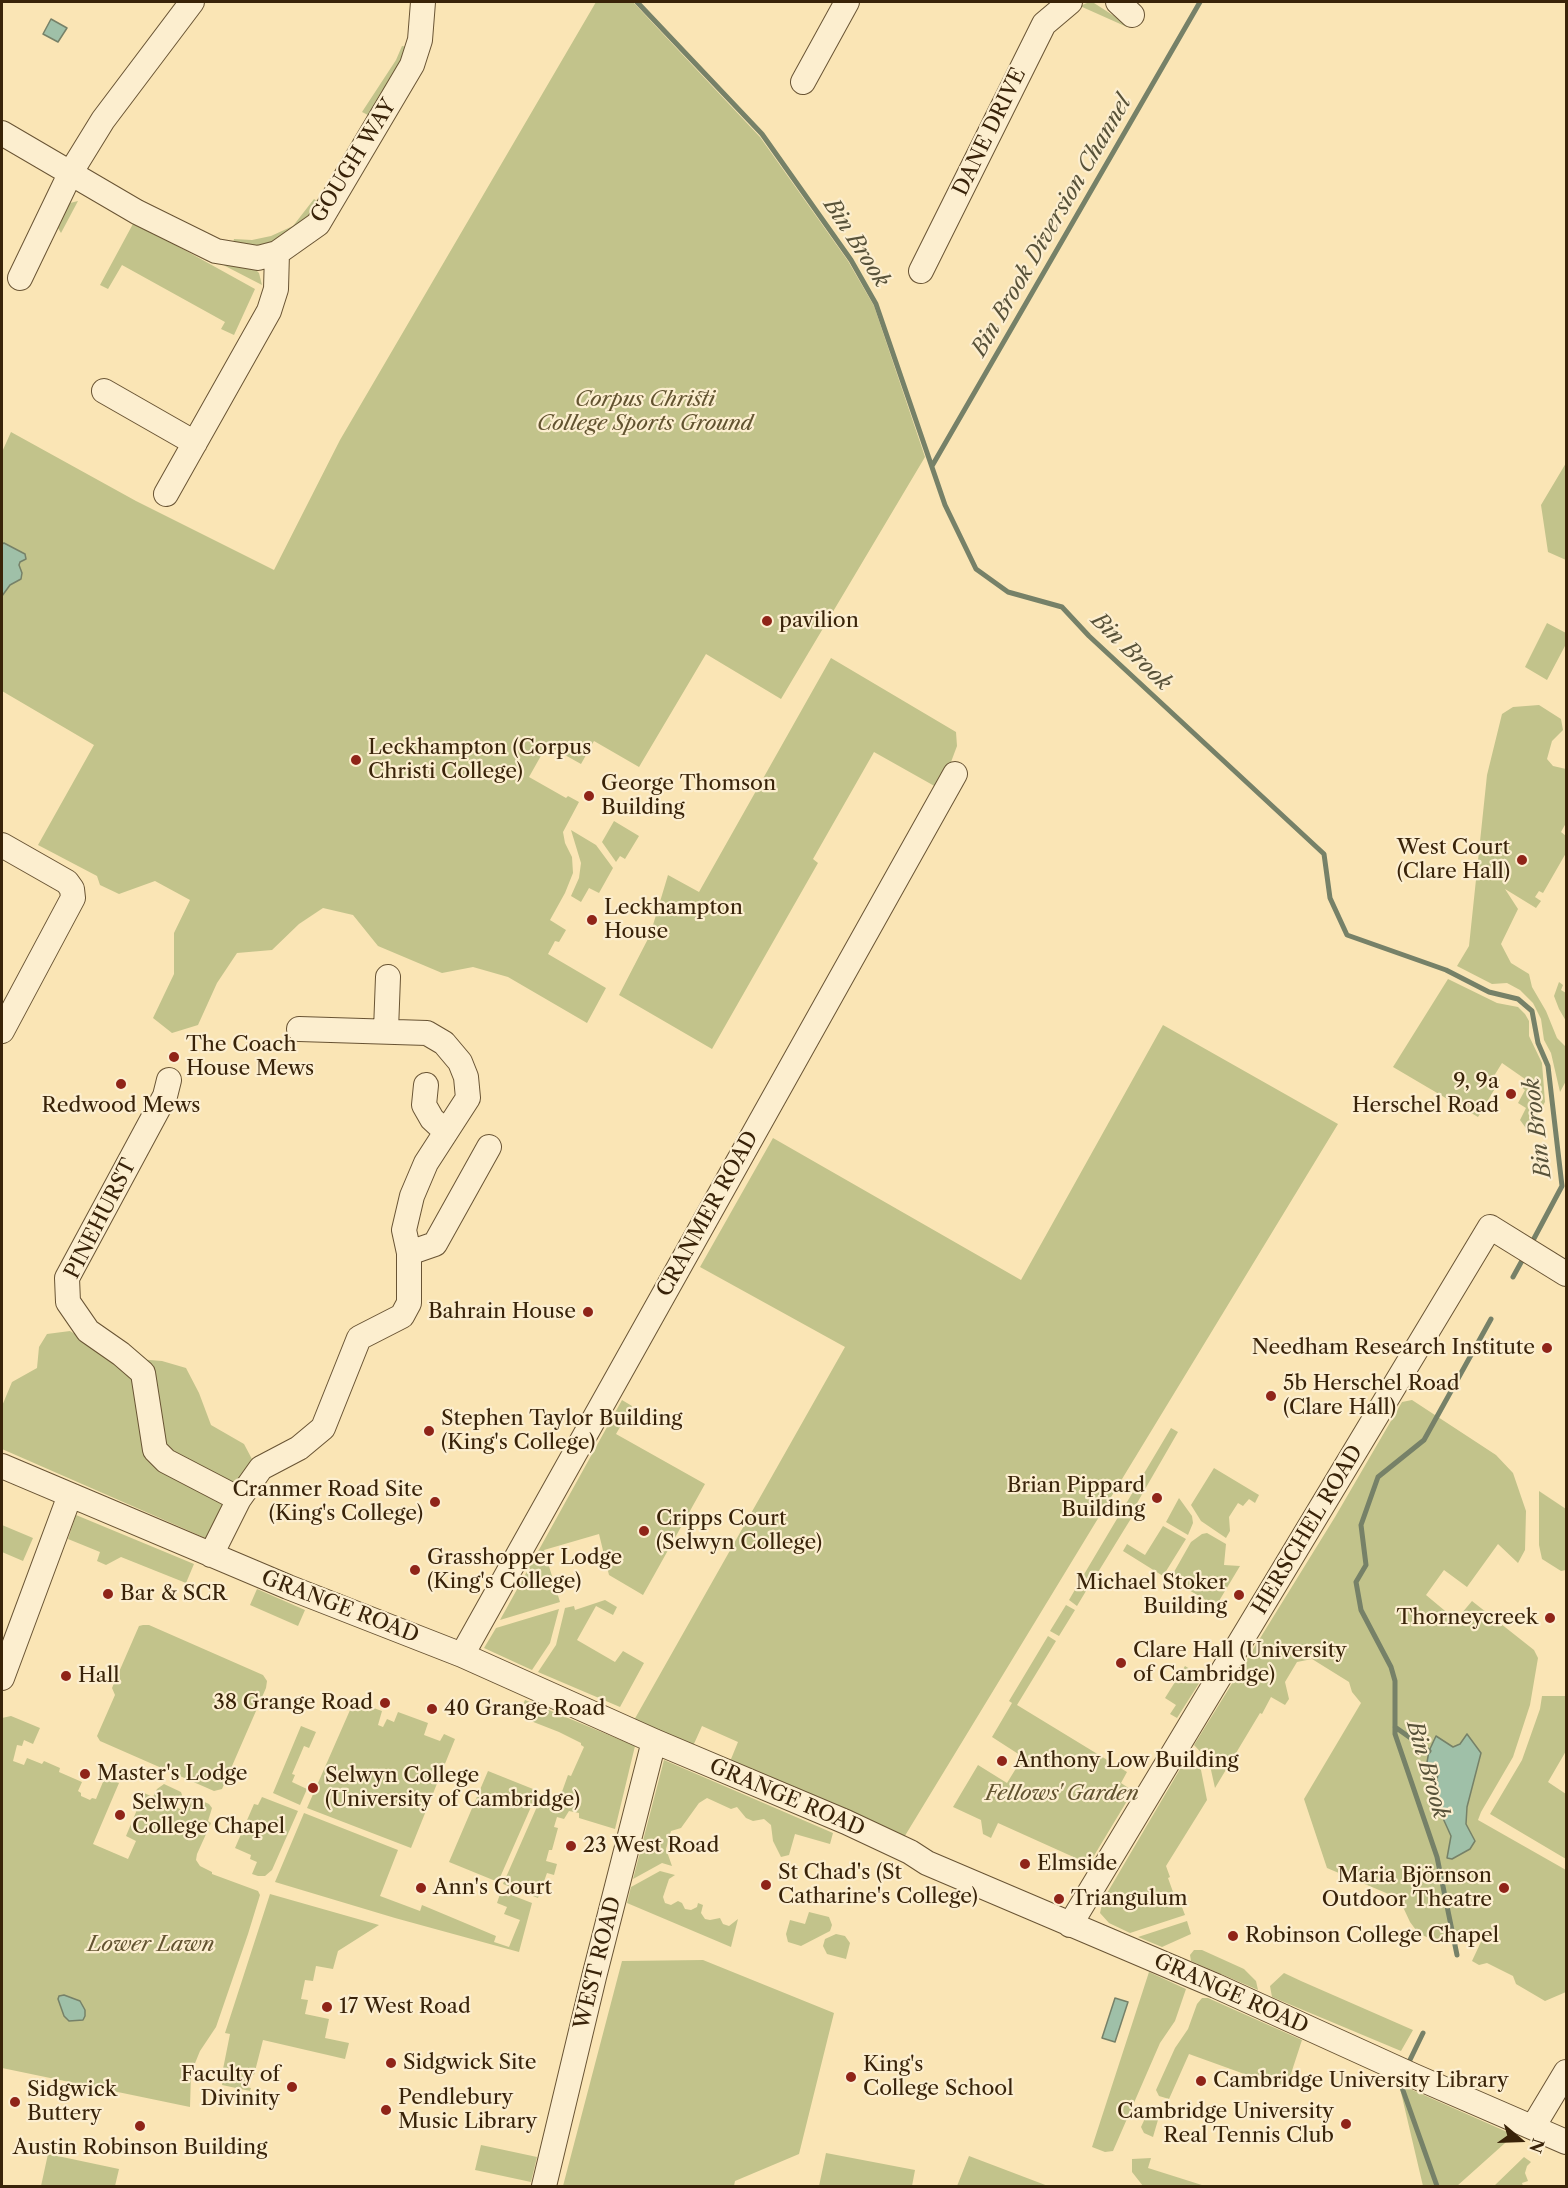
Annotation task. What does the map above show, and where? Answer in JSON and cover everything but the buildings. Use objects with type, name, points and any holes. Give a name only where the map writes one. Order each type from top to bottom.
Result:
[{"type":"street","points":[[19,279],[71,172],[103,120],[192,2]]},
{"type":"street","name":"GOUGH WAY","points":[[2,133],[137,212],[216,251],[258,258],[277,253],[318,224],[412,65],[420,40],[423,2]]},
{"type":"street","points":[[804,82],[847,2]]},
{"type":"street","name":"DANE DRIVE","points":[[921,271],[1044,24],[1070,2]]},
{"type":"street","points":[[166,494],[269,311],[276,290],[277,253]]},
{"type":"street","points":[[112,403],[195,443]]},
{"type":"street","name":"CRANMER ROAD","points":[[462,1655],[955,774]]},
{"type":"street","points":[[2,845],[68,882],[73,898],[2,1031]]},
{"type":"street","points":[[386,1030],[388,977]]},
{"type":"street","points":[[211,1556],[239,1499],[261,1468],[299,1448],[323,1428],[359,1338],[402,1316],[409,1303],[409,1253],[404,1230],[412,1196],[426,1163],[468,1098],[466,1077],[460,1062],[444,1043],[427,1032],[299,1029]]},
{"type":"street","name":"PINEHURST","points":[[169,1080],[165,1096],[68,1278],[68,1302],[88,1331],[121,1354],[142,1373],[155,1450],[166,1461],[239,1499]]},
{"type":"street","points":[[426,1085],[424,1105],[432,1119],[446,1132]]},
{"type":"street","points":[[409,1253],[435,1244],[489,1147]]},
{"type":"street","name":"HERSCHEL ROAD","points":[[1070,1925],[1490,1227],[1566,1274]]},
{"type":"street","name":"GRANGE ROAD","points":[[2,1466],[211,1556],[462,1655],[654,1741],[846,1822],[910,1852],[927,1863],[1216,1986],[1406,2073],[1566,2142]]},
{"type":"street","points":[[2,1678],[70,1496]]},
{"type":"street","name":"WEST ROAD","points":[[544,2187],[654,1741]]},
{"type":"street","points":[[1533,2127],[1566,2072]]},
{"type":"green space","name":"Corpus Christi College Sports Ground","points":[[596,2],[633,2],[760,137],[848,261],[874,306],[925,457],[781,699],[706,654],[639,767],[594,741],[581,764],[547,745],[529,777],[566,798],[568,796],[579,802],[563,832],[565,843],[572,857],[573,873],[550,920],[566,930],[559,942],[555,941],[548,954],[606,988],[587,1023],[508,977],[473,967],[442,973],[378,946],[353,915],[323,908],[299,924],[272,950],[237,953],[217,983],[198,1025],[172,1033],[153,1018],[174,974],[174,933],[190,900],[155,881],[119,894],[100,885],[97,876],[38,845],[94,745],[2,691],[2,452],[11,432],[136,501],[274,570],[340,440]]},
{"type":"green space","points":[[1094,3],[1128,25],[1127,27],[1080,6]]},
{"type":"green space","points":[[402,46],[408,47],[370,116],[362,112],[396,60]]},
{"type":"green space","points":[[314,199],[320,203],[313,216],[270,244],[232,247],[234,239],[252,240],[271,236],[293,226]]},
{"type":"green space","points":[[78,201],[61,233],[58,228],[59,221],[70,203]]},
{"type":"green space","points":[[134,222],[255,289],[234,335],[221,329],[225,322],[122,265],[108,289],[100,285]]},
{"type":"green space","points":[[198,252],[250,264],[259,273],[262,285]]},
{"type":"green space","points":[[1566,463],[1566,560],[1548,552],[1541,505]]},
{"type":"green space","points":[[1547,623],[1566,633],[1566,644],[1547,680],[1525,667]]},
{"type":"green space","points":[[831,658],[956,732],[957,746],[938,788],[874,752],[813,859],[818,863],[712,1049],[619,995],[650,935],[668,875],[699,892]]},
{"type":"green space","points":[[1539,705],[1561,719],[1563,730],[1552,741],[1547,759],[1553,766],[1566,769],[1566,823],[1561,832],[1566,836],[1566,853],[1543,893],[1539,891],[1535,897],[1541,901],[1536,908],[1505,889],[1518,909],[1501,944],[1511,963],[1529,974],[1532,987],[1546,1011],[1557,1038],[1566,1047],[1566,1081],[1560,1092],[1551,1053],[1544,1040],[1541,1019],[1533,1003],[1520,990],[1507,983],[1492,984],[1457,966],[1469,946],[1487,775],[1502,714],[1513,707]]},
{"type":"green space","points":[[614,821],[639,836],[625,859],[620,856],[616,862],[602,842]]},
{"type":"green space","points":[[571,830],[596,845],[613,868],[599,893],[589,888],[581,902],[571,896],[579,878],[581,863]]},
{"type":"green space","points":[[1448,979],[1497,1003],[1518,1007],[1529,1021],[1529,1036],[1542,1063],[1545,1102],[1528,1131],[1520,1120],[1526,1108],[1518,1103],[1525,1090],[1521,1087],[1525,1079],[1502,1063],[1494,1076],[1500,1080],[1478,1117],[1393,1067]]},
{"type":"green space","points":[[1559,982],[1563,985],[1561,990],[1566,993],[1566,1021],[1554,996]]},
{"type":"green space","points":[[1163,1025],[1338,1124],[903,1839],[729,1764],[738,1742],[702,1726],[693,1746],[633,1722],[845,1347],[700,1267],[773,1138],[1021,1280]]},
{"type":"green space","points":[[70,1331],[113,1357],[162,1361],[186,1368],[199,1393],[211,1425],[244,1444],[253,1461],[210,1540],[2,1449],[2,1406],[12,1382],[37,1368],[39,1347],[47,1334]]},
{"type":"green space","points":[[622,1400],[632,1406],[616,1434],[705,1484],[643,1595],[609,1575],[599,1534],[544,1550],[560,1602],[500,1620]]},
{"type":"green space","points":[[1412,1400],[1496,1455],[1513,1473],[1526,1511],[1525,1550],[1518,1563],[1498,1544],[1467,1587],[1444,1570],[1426,1595],[1456,1620],[1472,1601],[1534,1650],[1538,1658],[1530,1705],[1513,1757],[1478,1820],[1566,1870],[1566,1992],[1545,2001],[1516,1984],[1513,1976],[1487,1963],[1479,1965],[1472,1961],[1487,1929],[1449,1941],[1437,1941],[1419,1934],[1403,1907],[1405,1901],[1327,1868],[1304,1799],[1361,1703],[1352,1692],[1349,1682],[1312,1659],[1297,1662],[1285,1682],[1289,1699],[1285,1705],[1271,1697],[1215,1788],[1209,1761],[1194,1745],[1335,1517],[1402,1402]]},
{"type":"green space","points":[[1171,1428],[1178,1432],[1133,1510],[1135,1512],[1092,1582],[1083,1576]]},
{"type":"green space","points":[[1214,1468],[1259,1495],[1255,1503],[1249,1499],[1243,1506],[1238,1503],[1229,1517],[1230,1531],[1226,1538],[1201,1521],[1191,1505]]},
{"type":"green space","points":[[1539,1491],[1566,1509],[1566,1570],[1561,1571],[1542,1559],[1539,1545]]},
{"type":"green space","points":[[1179,1498],[1192,1516],[1193,1523],[1188,1535],[1166,1522]]},
{"type":"green space","points":[[76,1515],[194,1564],[186,1583],[121,1557],[106,1565],[97,1561],[100,1552],[68,1539]]},
{"type":"green space","points":[[2,1525],[33,1538],[23,1561],[2,1552]]},
{"type":"green space","points":[[1163,1526],[1186,1539],[1163,1576],[1123,1551],[1127,1544],[1145,1555]]},
{"type":"green space","points":[[1207,1533],[1226,1544],[1224,1565],[1240,1566],[1216,1606],[1170,1579],[1191,1542]]},
{"type":"green space","points":[[1080,1581],[1089,1586],[1077,1606],[1069,1600]]},
{"type":"green space","points":[[257,1589],[305,1610],[298,1626],[250,1605]]},
{"type":"green space","points":[[605,1600],[617,1607],[613,1615],[596,1606],[577,1640],[615,1662],[623,1651],[644,1663],[620,1707],[538,1672],[556,1645],[565,1608],[574,1606],[575,1610]]},
{"type":"green space","points":[[1066,1605],[1075,1610],[1059,1636],[1050,1631]]},
{"type":"green space","points":[[559,1609],[550,1643],[532,1670],[484,1648],[496,1628]]},
{"type":"green space","points":[[149,1625],[263,1675],[267,1681],[222,1789],[214,1791],[100,1741],[97,1736],[115,1695],[112,1688],[139,1626]]},
{"type":"green space","name":"Fellows' Garden","points":[[1048,1636],[1056,1641],[1017,1705],[1127,1772],[1121,1783],[1133,1791],[1089,1864],[998,1823],[991,1838],[983,1834],[981,1820],[953,1807],[978,1765],[1007,1783],[1023,1757],[992,1737],[1012,1703],[1009,1701]]},
{"type":"green space","points":[[1185,1666],[1203,1677],[1177,1718],[1170,1714],[1176,1705],[1165,1698]]},
{"type":"green space","points":[[1542,1696],[1566,1696],[1566,1751],[1548,1782],[1566,1794],[1566,1859],[1490,1814],[1522,1760],[1540,1709]]},
{"type":"green space","points":[[525,1700],[635,1746],[615,1829],[579,1818],[579,1813],[569,1811],[564,1819],[557,1817],[554,1827],[558,1828],[552,1850],[549,1850],[546,1861],[557,1864],[554,1875],[547,1873],[538,1898],[503,1884],[543,1793],[559,1800],[568,1775],[571,1776],[584,1747],[581,1743],[559,1732],[518,1716]]},
{"type":"green space","points":[[354,1701],[382,1711],[378,1725],[383,1727],[387,1719],[394,1722],[398,1712],[428,1723],[424,1735],[440,1741],[444,1734],[455,1739],[411,1848],[307,1808]]},
{"type":"green space","name":"Lower Lawn","points":[[11,1716],[40,1728],[33,1744],[24,1740],[22,1746],[17,1745],[13,1761],[24,1765],[27,1758],[42,1764],[44,1761],[60,1768],[59,1772],[82,1782],[78,1791],[81,1796],[90,1800],[96,1799],[105,1777],[119,1783],[93,1844],[128,1859],[136,1841],[126,1836],[144,1793],[153,1797],[157,1789],[164,1784],[181,1792],[182,1795],[176,1807],[185,1811],[193,1797],[209,1804],[212,1808],[208,1821],[211,1823],[197,1854],[196,1860],[200,1866],[212,1874],[258,1891],[260,1895],[216,2027],[200,2051],[191,2073],[190,2107],[2,2068],[2,1718]]},
{"type":"green space","points":[[301,1726],[316,1732],[309,1748],[304,1746],[292,1774],[295,1775],[292,1782],[307,1789],[300,1805],[273,1793]]},
{"type":"green space","points":[[1186,1759],[1195,1761],[1201,1770],[1207,1800],[1166,1866],[1177,1903],[1180,1902],[1185,1915],[1130,1933],[1109,1923],[1100,1913],[1103,1900]]},
{"type":"green space","points":[[664,1760],[833,1833],[830,1844],[795,1834],[789,1855],[781,1857],[773,1841],[771,1825],[764,1819],[753,1821],[746,1818],[737,1807],[731,1809],[707,1798],[699,1803],[681,1828],[671,1831],[666,1849],[672,1866],[662,1863],[633,1879]]},
{"type":"green space","points":[[488,1771],[538,1791],[498,1882],[449,1862]]},
{"type":"green space","points":[[262,1797],[298,1811],[272,1870],[265,1876],[258,1876],[252,1874],[257,1862],[250,1859],[251,1855],[235,1848],[254,1804],[258,1805]]},
{"type":"green space","points":[[304,1813],[398,1850],[380,1896],[420,1911],[422,1905],[496,1936],[494,1942],[509,1947],[520,1920],[504,1914],[507,1907],[497,1903],[501,1891],[532,1903],[519,1952],[275,1882]]},
{"type":"green space","points":[[660,1871],[675,1875],[669,1879],[663,1897],[665,1903],[671,1905],[678,1901],[685,1909],[691,1910],[697,1907],[698,1903],[703,1905],[701,1913],[705,1919],[720,1918],[723,1924],[729,1926],[738,1919],[731,1947],[627,1903],[631,1887]]},
{"type":"green space","points":[[270,1894],[379,1925],[338,1951],[333,1969],[316,1966],[313,1981],[305,1980],[301,1999],[308,2000],[305,2014],[329,2019],[325,2038],[349,2043],[345,2059],[263,2040],[254,2075],[248,2075],[245,2082],[246,2087],[251,2088],[250,2091],[222,2085],[230,2034],[225,2033]]},
{"type":"green space","points":[[809,1912],[829,1917],[832,1925],[830,1931],[801,1946],[788,1942],[786,1934],[790,1920],[805,1924]]},
{"type":"green space","points":[[1187,1921],[1191,1934],[1162,1947],[1138,1937]]},
{"type":"green space","points":[[836,1934],[845,1936],[850,1943],[846,1959],[827,1954],[823,1946],[825,1939]]},
{"type":"green space","points":[[1194,1950],[1202,1950],[1244,1969],[1256,1981],[1258,1990],[1191,1961],[1190,1955]]},
{"type":"green space","points":[[703,1960],[834,2013],[799,2154],[735,2181],[734,2186],[563,2186],[622,1961]]},
{"type":"green space","points":[[1149,1972],[1186,1989],[1175,2021],[1160,2043],[1113,2151],[1105,2152],[1092,2147]]},
{"type":"green space","points":[[1284,1973],[1413,2030],[1401,2051],[1272,1997],[1270,1986]]},
{"type":"green space","points":[[1202,1998],[1208,1998],[1302,2040],[1286,2089],[1189,2054],[1169,2099],[1159,2096],[1156,2090]]},
{"type":"green space","points":[[1399,2084],[1514,2135],[1457,2186],[1423,2186]]},
{"type":"green space","points":[[1148,2112],[1160,2113],[1153,2137],[1144,2133],[1141,2127]]},
{"type":"green space","points":[[481,2145],[537,2157],[531,2182],[475,2170]]},
{"type":"green space","points":[[826,2153],[915,2170],[912,2186],[819,2186]]},
{"type":"green space","points":[[48,2154],[119,2169],[115,2186],[41,2186]]},
{"type":"green space","points":[[969,2156],[1048,2186],[957,2186]]},
{"type":"green space","points":[[1524,2157],[1531,2162],[1525,2173],[1528,2181],[1522,2183],[1523,2186],[1494,2186]]},
{"type":"green space","points":[[1151,2158],[1148,2168],[1205,2186],[1143,2186],[1132,2172],[1132,2159]]},
{"type":"shaded area","points":[[51,19],[67,28],[58,42],[43,34]]},
{"type":"shaded area","points":[[2,544],[25,554],[26,559],[19,565],[22,573],[21,579],[10,585],[2,596]]},
{"type":"shaded area","points":[[1467,1734],[1481,1753],[1467,1807],[1466,1824],[1475,1841],[1470,1849],[1452,1859],[1447,1858],[1451,1836],[1437,1805],[1435,1791],[1438,1774],[1426,1768],[1429,1751],[1436,1736],[1453,1747],[1460,1744]]},
{"type":"shaded area","points":[[64,1995],[80,2001],[85,2010],[83,2020],[69,2021],[64,2016],[58,1999],[59,1996]]},
{"type":"shaded area","points":[[1115,1998],[1128,2002],[1115,2042],[1102,2038]]},
{"type":"waterway","name":"Bin Brook","points":[[637,2],[762,134],[851,260],[876,304],[945,505],[976,569],[1008,592],[1062,607],[1089,636],[1324,854],[1330,898],[1347,935],[1446,970],[1489,992],[1518,999],[1532,1011],[1538,1043],[1548,1066],[1562,1186],[1530,1246]]},
{"type":"waterway","name":"Bin Brook Diversion Channel","points":[[932,466],[1200,2]]},
{"type":"waterway","name":"Bin Brook","points":[[1513,1277],[1524,1257]]},
{"type":"waterway","name":"Bin Brook","points":[[1457,1955],[1437,1857],[1395,1734],[1395,1681],[1391,1667],[1361,1610],[1356,1582],[1366,1565],[1361,1525],[1378,1477],[1424,1440],[1491,1319]]},
{"type":"waterway","points":[[1395,1727],[1429,1751]]},
{"type":"waterway","name":"Bin Brook","points":[[1407,2066],[1423,2033]]},
{"type":"waterway","name":"Bin Brook","points":[[1402,2077],[1400,2082],[1437,2186]]},
{"type":"place","name":"pavilion","points":[[767,621]]},
{"type":"place","name":"Leckhampton (Corpus Christi College)","points":[[356,760]]},
{"type":"place","name":"George Thomson Building","points":[[589,796]]},
{"type":"place","name":"West Court (Clare Hall)","points":[[1522,860]]},
{"type":"place","name":"Leckhampton House","points":[[592,920]]},
{"type":"place","name":"The Coach House Mews","points":[[174,1057]]},
{"type":"place","name":"Redwood Mews","points":[[121,1084]]},
{"type":"place","name":"9, 9a Herschel Road","points":[[1511,1094]]},
{"type":"place","name":"Bahrain House","points":[[588,1312]]},
{"type":"place","name":"Needham Research Institute","points":[[1547,1348]]},
{"type":"place","name":"5b Herschel Road (Clare Hall)","points":[[1271,1396]]},
{"type":"place","name":"Stephen Taylor Building (King's College)","points":[[429,1431]]},
{"type":"place","name":"Brian Pippard Building","points":[[1157,1498]]},
{"type":"place","name":"Cranmer Road Site (King's College)","points":[[435,1502]]},
{"type":"place","name":"Cripps Court (Selwyn College)","points":[[644,1531]]},
{"type":"place","name":"Grasshopper Lodge (King's College)","points":[[415,1570]]},
{"type":"place","name":"Bar & SCR","points":[[108,1594]]},
{"type":"place","name":"Michael Stoker Building","points":[[1239,1595]]},
{"type":"place","name":"Thorneycreek","points":[[1550,1618]]},
{"type":"place","name":"Clare Hall (University of Cambridge)","points":[[1121,1663]]},
{"type":"place","name":"Hall","points":[[66,1676]]},
{"type":"place","name":"38 Grange Road","points":[[385,1703]]},
{"type":"place","name":"40 Grange Road","points":[[432,1709]]},
{"type":"place","name":"Anthony Low Building","points":[[1002,1761]]},
{"type":"place","name":"Master's Lodge","points":[[85,1774]]},
{"type":"place","name":"Selwyn College (University of Cambridge)","points":[[313,1788]]},
{"type":"place","name":"Selwyn College Chapel","points":[[120,1815]]},
{"type":"place","name":"23 West Road","points":[[571,1846]]},
{"type":"place","name":"Elmside","points":[[1025,1864]]},
{"type":"place","name":"St Chad's (St Catharine's College)","points":[[766,1885]]},
{"type":"place","name":"Ann's Court","points":[[421,1888]]},
{"type":"place","name":"Maria Björnson Outdoor Theatre","points":[[1504,1888]]},
{"type":"place","name":"Triangulum","points":[[1059,1899]]},
{"type":"place","name":"Robinson College Chapel","points":[[1233,1936]]},
{"type":"place","name":"17 West Road","points":[[327,2007]]},
{"type":"place","name":"Sidgwick Site","points":[[391,2063]]},
{"type":"place","name":"King's College School","points":[[851,2077]]},
{"type":"place","name":"Cambridge University Library","points":[[1201,2081]]},
{"type":"place","name":"Faculty of Divinity","points":[[292,2087]]},
{"type":"place","name":"Sidgwick Buttery","points":[[15,2102]]},
{"type":"place","name":"Pendlebury Music Library","points":[[386,2110]]},
{"type":"place","name":"Cambridge University Real Tennis Club","points":[[1346,2124]]},
{"type":"place","name":"Austin Robinson Building","points":[[140,2126]]}]
